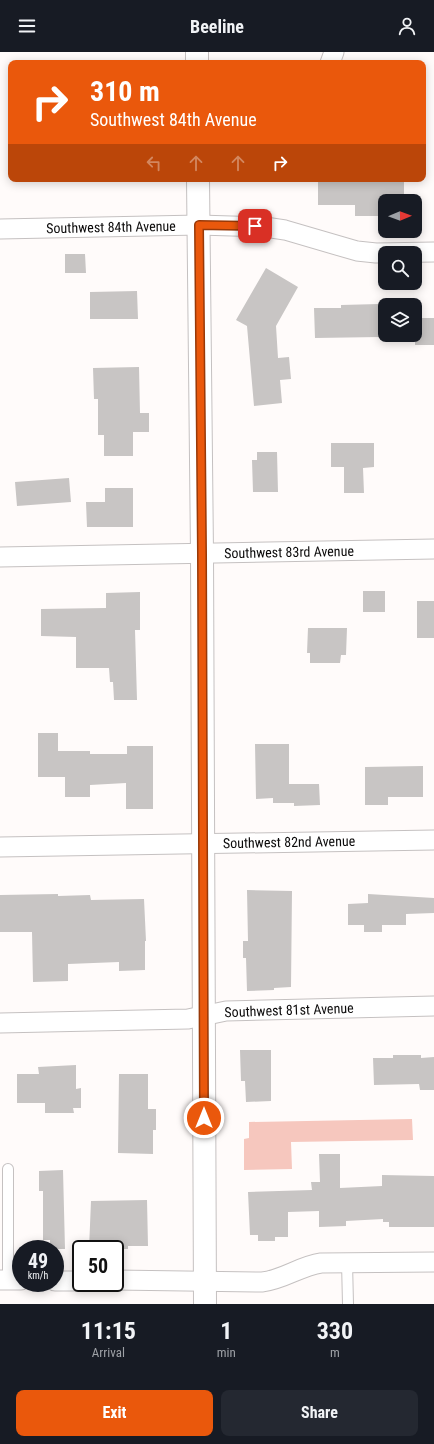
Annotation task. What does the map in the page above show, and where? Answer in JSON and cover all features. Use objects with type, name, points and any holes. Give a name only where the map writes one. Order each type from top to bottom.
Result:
[{"type":"main road","points":[[198,182],[202,554],[205,1304]]},
{"type":"street","name":"Southwest 84th Avenue","points":[[0,229],[199,225],[258,226],[285,230],[357,251],[376,253],[434,252]]},
{"type":"street","name":"Southwest 83rd Avenue","points":[[0,557],[434,548]]},
{"type":"street","name":"Southwest 82nd Avenue","points":[[0,847],[434,840]]},
{"type":"street","name":"Southwest 81st Avenue","points":[[0,1023],[188,1019],[226,1011],[434,1006]]},
{"type":"street","points":[[124,1280],[204,1281],[222,1283],[271,1281],[312,1264],[347,1262],[434,1262]]},
{"type":"lane","points":[[8,1169],[10,1280]]},
{"type":"lane","points":[[347,1262],[348,1304]]},
{"type":"shaded area","points":[[412,1119],[413,1140],[291,1142],[292,1169],[244,1170],[244,1139],[249,1138],[249,1122]]},
{"type":"building","points":[[318,182],[404,182],[404,194],[378,194],[378,216],[355,216],[355,205],[318,205]]},
{"type":"building","points":[[65,254],[85,254],[86,273],[65,273]]},
{"type":"building","points":[[266,268],[298,287],[276,326],[278,358],[289,357],[291,379],[280,380],[282,403],[254,406],[247,326],[236,320]]},
{"type":"building","points":[[137,291],[138,319],[90,319],[90,292]]},
{"type":"building","points":[[378,304],[378,337],[315,338],[314,308],[341,308],[341,305]]},
{"type":"building","points":[[422,318],[434,318],[434,345],[415,345],[415,342],[422,342]]},
{"type":"building","points":[[139,367],[140,413],[149,413],[149,432],[133,432],[133,456],[104,456],[104,435],[98,435],[98,399],[94,399],[93,368]]},
{"type":"building","points":[[331,443],[374,443],[374,467],[363,468],[364,493],[344,493],[344,467],[331,467]]},
{"type":"building","points":[[257,452],[277,452],[278,492],[253,492],[252,460],[257,460]]},
{"type":"building","points":[[69,478],[71,502],[17,506],[15,482]]},
{"type":"building","points":[[105,488],[133,488],[133,527],[87,527],[86,502],[105,502]]},
{"type":"building","points":[[363,591],[385,591],[385,612],[363,612]]},
{"type":"building","points":[[140,592],[140,630],[135,630],[137,700],[114,700],[113,682],[110,682],[109,668],[76,668],[76,637],[41,636],[41,609],[106,608],[106,593]]},
{"type":"building","points":[[417,601],[434,601],[434,638],[417,638]]},
{"type":"building","points":[[308,628],[347,628],[346,655],[341,655],[340,663],[310,663],[310,653],[307,653]]},
{"type":"building","points":[[38,733],[58,733],[58,751],[90,751],[90,754],[127,754],[127,746],[153,746],[153,809],[126,809],[126,783],[90,785],[90,797],[65,797],[65,777],[38,777]]},
{"type":"building","points":[[255,744],[289,744],[289,784],[319,784],[320,805],[294,806],[294,803],[273,803],[273,798],[256,799]]},
{"type":"building","points":[[423,766],[423,797],[388,797],[388,805],[365,805],[365,767]]},
{"type":"building","points":[[247,890],[292,891],[291,987],[274,988],[274,990],[247,991],[246,958],[243,958],[243,941],[248,941]]},
{"type":"building","points":[[58,894],[58,896],[90,895],[91,900],[144,899],[146,941],[145,970],[119,971],[119,962],[68,964],[68,981],[33,982],[32,932],[0,932],[0,895]]},
{"type":"building","points":[[368,894],[434,898],[434,913],[406,914],[406,925],[382,925],[382,932],[364,932],[364,925],[348,925],[348,904],[368,903]]},
{"type":"building","points":[[240,1050],[271,1050],[271,1101],[246,1102],[245,1081],[241,1081]]},
{"type":"building","points":[[393,1055],[421,1055],[421,1058],[434,1057],[434,1090],[420,1090],[419,1084],[374,1085],[373,1058],[393,1058]]},
{"type":"building","points":[[76,1065],[76,1089],[81,1088],[81,1108],[73,1108],[74,1113],[45,1113],[45,1103],[17,1103],[17,1074],[39,1074],[38,1067]]},
{"type":"building","points":[[119,1074],[148,1074],[148,1109],[156,1109],[156,1130],[153,1130],[153,1154],[118,1153]]},
{"type":"building","points":[[319,1154],[340,1154],[340,1188],[382,1186],[382,1175],[434,1176],[434,1227],[389,1227],[389,1222],[383,1222],[383,1219],[346,1221],[346,1226],[319,1227],[319,1211],[288,1212],[288,1237],[275,1237],[275,1241],[258,1241],[258,1235],[250,1235],[248,1192],[312,1190],[311,1182],[320,1182]]},
{"type":"building","points":[[63,1170],[65,1249],[64,1240],[43,1240],[43,1191],[39,1191],[39,1171]]},
{"type":"building","points":[[147,1200],[148,1246],[128,1246],[128,1249],[124,1249],[124,1240],[89,1240],[91,1201]]},
{"type":"route","points":[[204,1118],[199,225],[255,226]]}]
